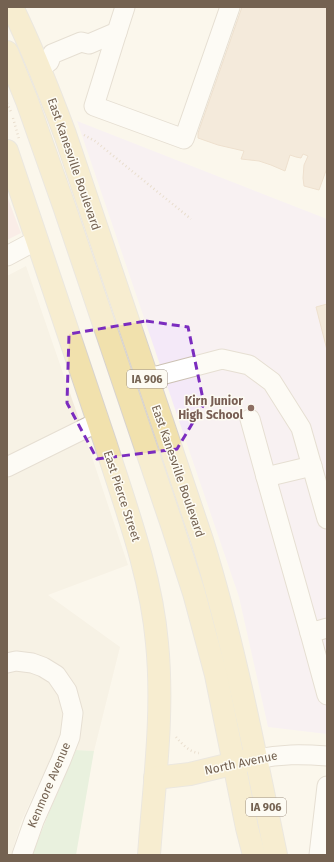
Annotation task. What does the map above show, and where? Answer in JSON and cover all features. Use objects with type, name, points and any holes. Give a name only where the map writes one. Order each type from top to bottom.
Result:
[{"type":"main road","name":"East Kanesville Boulevard","points":[[12,7],[44,64],[65,134],[202,540],[214,579],[240,681],[276,855]]},
{"type":"main road","name":"East Kanesville Boulevard","points":[[7,52],[27,101],[59,191],[194,593],[216,675],[247,828],[254,855]]},
{"type":"main road","name":"East Pierce Street","points":[[7,151],[98,422],[144,567],[153,613],[160,679],[160,719],[149,855]]},
{"type":"main road","name":"North Avenue","points":[[155,778],[190,774],[256,759]]},
{"type":"street","points":[[124,8],[94,106],[184,139],[230,7]]},
{"type":"street","points":[[44,64],[57,64],[86,52],[89,44],[117,32]]},
{"type":"street","points":[[7,256],[37,240]]},
{"type":"street","points":[[147,378],[222,359],[250,365],[272,382],[301,428],[327,519]]},
{"type":"street","points":[[250,419],[266,477],[318,630],[327,694]]},
{"type":"street","points":[[7,467],[98,422]]},
{"type":"street","points":[[266,477],[312,466]]},
{"type":"street","name":"Kenmore Avenue","points":[[7,663],[16,661],[32,663],[43,667],[56,675],[68,691],[73,713],[70,737],[34,821],[22,855]]},
{"type":"street","name":"North Avenue","points":[[256,759],[282,754],[327,756]]},
{"type":"street","points":[[319,855],[327,786]]},
{"type":"path","points":[[81,133],[95,141],[191,219]]},
{"type":"highlighted area","points":[[146,321],[188,327],[204,404],[177,449],[97,459],[67,403],[69,334]]},
{"type":"shaded area","name":"Kirn Junior High School","points":[[77,121],[327,219],[327,734],[268,727],[239,597]]},
{"type":"shaded area","points":[[7,196],[21,233],[7,240]]},
{"type":"shaded area","points":[[26,266],[128,565],[48,595],[120,647],[94,751],[55,749],[21,822],[11,855],[7,855],[7,276]]},
{"type":"green space","points":[[76,750],[94,751],[76,855],[32,855],[48,815]]},
{"type":"building","points":[[242,7],[327,7],[327,168],[319,190],[304,186],[304,165],[308,156],[303,154],[301,158],[290,155],[285,171],[259,161],[241,159],[244,151],[218,145],[198,138],[198,133]]},
{"type":"building","points":[[327,304],[327,350],[316,307]]},
{"type":"place","name":"Kirn Junior High School","points":[[251,408]]}]
